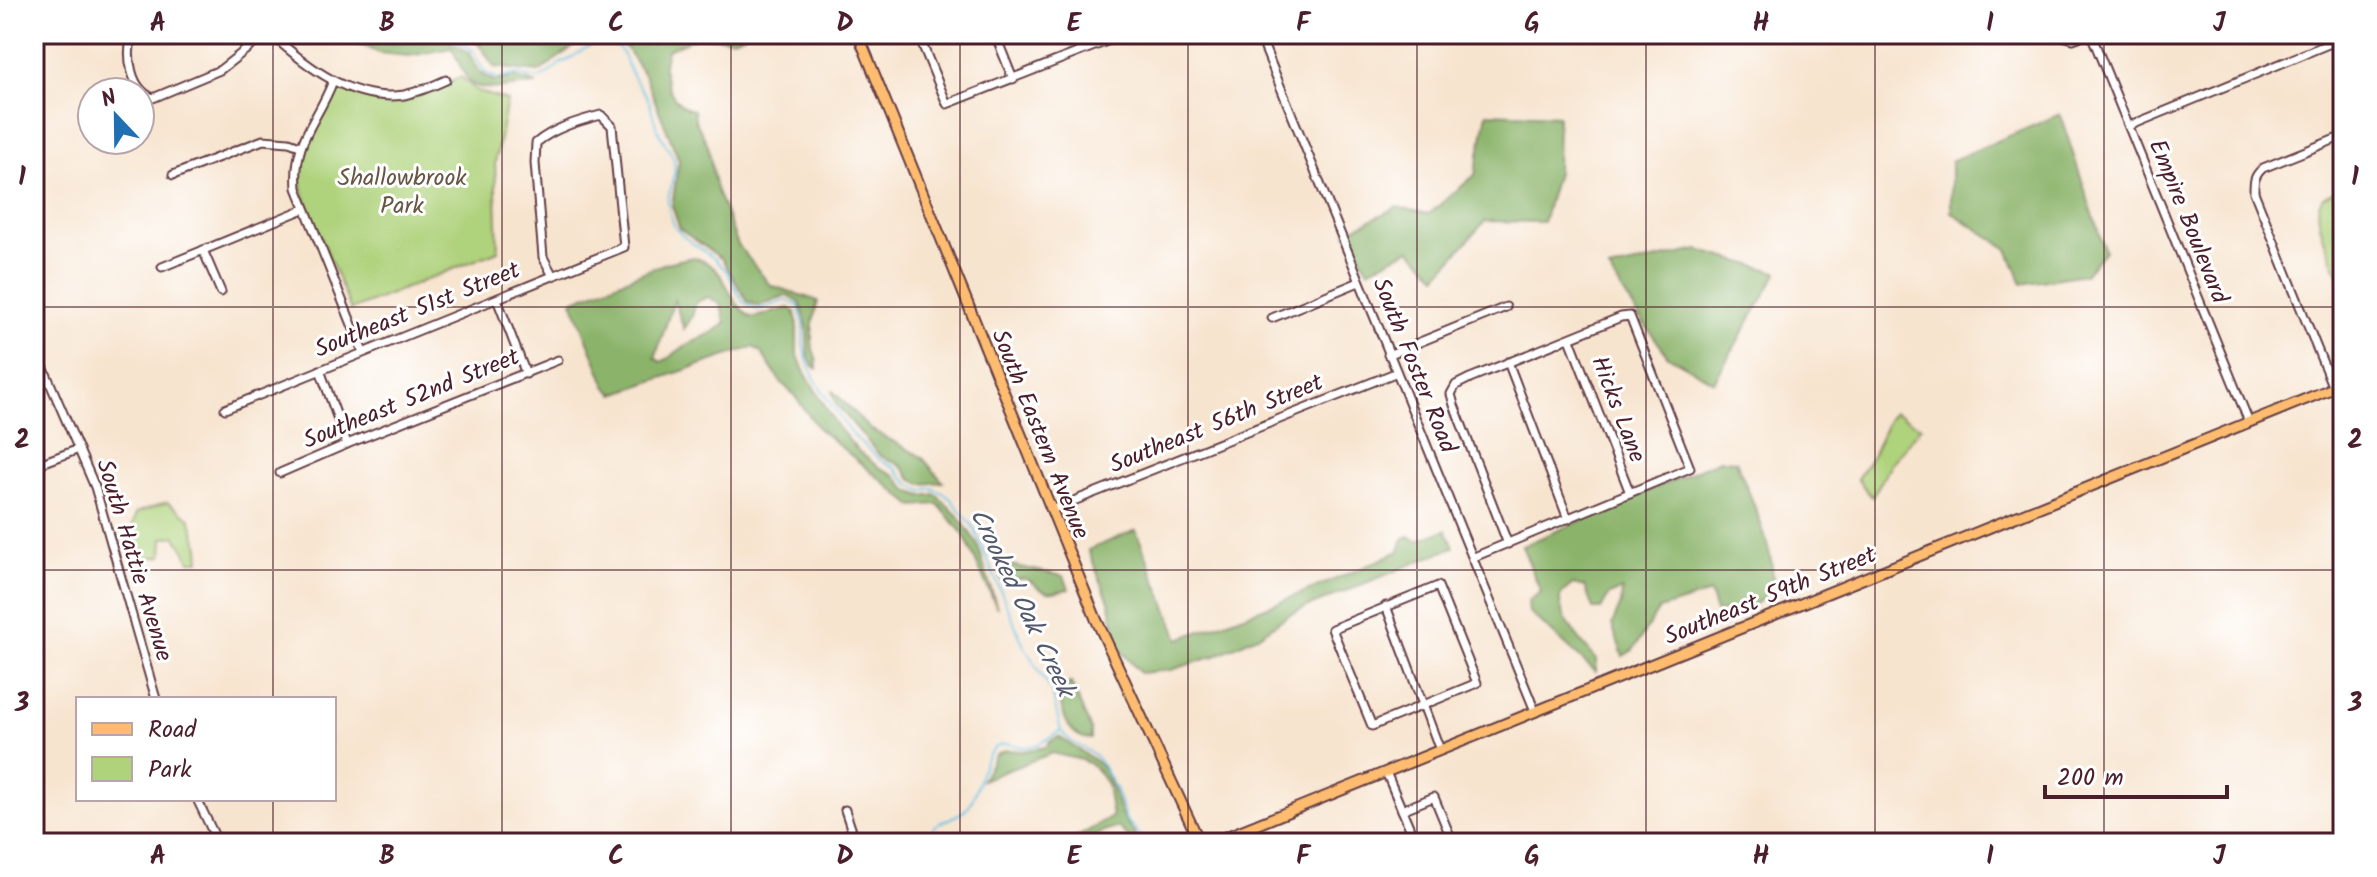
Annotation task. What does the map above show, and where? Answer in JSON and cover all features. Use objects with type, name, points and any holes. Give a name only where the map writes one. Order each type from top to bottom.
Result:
[{"type":"main road","name":"South Eastern Avenue","points":[[858,34],[1096,619],[1200,843]]},
{"type":"main road","name":"Southeast 59th Street","points":[[1211,843],[2338,386]]},
{"type":"street","points":[[132,34],[129,60],[143,94],[153,98],[220,70],[268,34],[313,70],[333,81],[374,95],[391,96],[420,91],[446,80]]},
{"type":"street","points":[[918,34],[947,104],[1125,34]]},
{"type":"street","points":[[995,34],[1013,79]]},
{"type":"street","name":"South Foster Road","points":[[1259,34],[1535,711]]},
{"type":"street","points":[[2057,34],[2073,39],[2089,34]]},
{"type":"street","name":"Empire Boulevard","points":[[2089,34],[2249,422]]},
{"type":"street","points":[[2129,126],[2343,38]]},
{"type":"street","points":[[333,81],[300,146],[296,164],[297,188],[363,352]]},
{"type":"street","name":"Southeast 51st Street","points":[[225,409],[363,352],[497,299],[624,247],[612,126],[601,115],[558,129],[536,143],[543,257],[553,276]]},
{"type":"street","points":[[2338,386],[2254,192],[2254,181],[2263,168],[2343,136]]},
{"type":"street","points":[[173,175],[263,140],[300,146]]},
{"type":"street","points":[[162,267],[304,209]]},
{"type":"street","points":[[203,250],[221,292]]},
{"type":"street","points":[[1272,318],[1359,282]]},
{"type":"street","points":[[497,299],[526,374]]},
{"type":"street","points":[[1388,355],[1506,307]]},
{"type":"street","points":[[1474,557],[1508,544],[1690,468],[1630,316],[1508,362],[1456,385],[1451,394],[1508,544]]},
{"type":"street","name":"Hicks Lane","points":[[1570,339],[1630,493]]},
{"type":"street","name":"South Hattie Avenue","points":[[34,346],[95,487],[155,697]]},
{"type":"street","name":"Southeast 52nd Street","points":[[280,473],[558,360]]},
{"type":"street","points":[[1508,362],[1568,519]]},
{"type":"street","points":[[320,370],[347,444]]},
{"type":"street","name":"Southeast 56th Street","points":[[1051,510],[1395,373]]},
{"type":"street","points":[[34,466],[79,449]]},
{"type":"street","points":[[1438,586],[1477,683],[1372,726],[1332,629],[1386,606],[1438,586]]},
{"type":"street","points":[[1386,606],[1440,750]]},
{"type":"street","points":[[1386,772],[1416,843]]},
{"type":"street","points":[[1402,810],[1434,797],[1453,843]]},
{"type":"street","points":[[198,801],[218,843]]},
{"type":"street","points":[[845,810],[856,843]]},
{"type":"street","points":[[1536,843],[1544,840],[1546,843]]},
{"type":"green space","points":[[338,34],[370,34],[391,43],[442,37],[468,52],[481,74],[494,81],[516,77],[537,84],[493,88],[476,86],[465,75],[452,48],[409,56],[379,53]]},
{"type":"green space","points":[[461,34],[745,34],[733,39],[698,36],[667,50],[665,77],[677,101],[694,110],[695,120],[708,145],[715,186],[738,245],[770,285],[818,301],[812,337],[817,369],[808,356],[807,327],[800,303],[787,295],[757,306],[747,301],[722,259],[680,229],[672,206],[679,160],[645,76],[622,42],[586,37],[539,72],[494,67],[479,44]]},
{"type":"green space","name":"Shallowbrook Park","points":[[461,77],[477,91],[507,101],[495,163],[498,251],[351,310],[304,196],[300,177],[302,157],[335,89],[339,87],[373,98],[401,99]]},
{"type":"green space","points":[[1487,113],[1558,116],[1557,172],[1543,222],[1485,221],[1437,276],[1410,249],[1368,270],[1346,232],[1397,207],[1429,214],[1475,175]]},
{"type":"green space","points":[[2060,114],[2105,251],[2085,274],[2022,284],[2008,249],[1951,212],[1951,161]]},
{"type":"green space","points":[[2343,188],[2343,285],[2321,230],[2318,208],[2323,198]]},
{"type":"green space","points":[[1698,250],[1778,272],[1714,382],[1668,356],[1609,270]]},
{"type":"green space","points":[[693,257],[706,262],[721,276],[736,302],[752,318],[789,308],[795,312],[797,353],[804,371],[837,426],[857,450],[878,467],[895,475],[907,490],[922,496],[936,494],[958,516],[977,543],[997,608],[964,535],[938,504],[913,506],[819,429],[761,352],[753,347],[614,394],[606,386],[572,301],[666,263]],"holes":[[[708,297],[720,304],[726,323],[666,360],[661,362],[655,358],[674,300],[684,329],[692,317],[696,302]]]},
{"type":"green space","points":[[832,390],[870,429],[922,457],[943,482],[921,484],[911,479],[898,464],[880,456],[836,404]]},
{"type":"green space","points":[[1894,412],[1921,427],[1892,463],[1872,497],[1857,479]]},
{"type":"green space","points":[[1720,460],[1736,461],[1761,524],[1773,575],[1767,594],[1747,607],[1731,610],[1716,612],[1710,593],[1659,609],[1633,650],[1623,656],[1612,625],[1621,604],[1622,590],[1609,595],[1601,609],[1593,609],[1585,587],[1573,584],[1560,598],[1563,614],[1597,660],[1596,672],[1529,612],[1528,601],[1541,592],[1522,546]]},
{"type":"green space","points":[[167,502],[190,518],[200,561],[190,561],[176,536],[163,538],[162,556],[147,558],[129,539],[136,513]]},
{"type":"green space","points":[[1136,530],[1179,639],[1290,598],[1399,551],[1403,539],[1409,536],[1417,541],[1446,530],[1454,547],[1290,614],[1261,634],[1215,656],[1171,670],[1140,673],[1120,650],[1109,601],[1088,550]]},
{"type":"green space","points":[[1000,563],[1064,576],[1069,589],[1048,592],[1027,579],[1005,584],[1000,577]]},
{"type":"green space","points":[[1071,683],[1091,730],[1091,739],[1075,733],[1063,713],[1056,688]]},
{"type":"green space","points":[[1059,737],[1104,770],[1121,814],[1139,841],[1134,843],[1118,827],[1073,843],[1072,840],[1112,817],[1107,784],[1094,766],[1082,760],[1052,753],[982,780],[996,754],[1006,750],[1046,747]]},
{"type":"waterway","name":"Crooked Oak Creek","points":[[378,34],[406,39],[435,34]]},
{"type":"waterway","name":"Crooked Oak Creek","points":[[443,34],[472,49],[484,72],[498,79],[516,74],[538,79],[597,44],[620,49],[634,79],[648,98],[657,129],[674,159],[675,170],[668,199],[675,228],[727,272],[743,302],[757,310],[787,300],[798,305],[804,324],[803,344],[807,361],[816,381],[854,436],[880,460],[895,468],[909,484],[923,491],[931,488],[951,499],[974,528],[1024,646],[1052,692],[1061,731],[1099,760],[1116,790],[1126,820],[1148,843]]},
{"type":"waterway","points":[[923,843],[938,824],[956,816],[971,803],[986,760],[996,747],[1004,744],[1031,747],[1060,732]]}]
